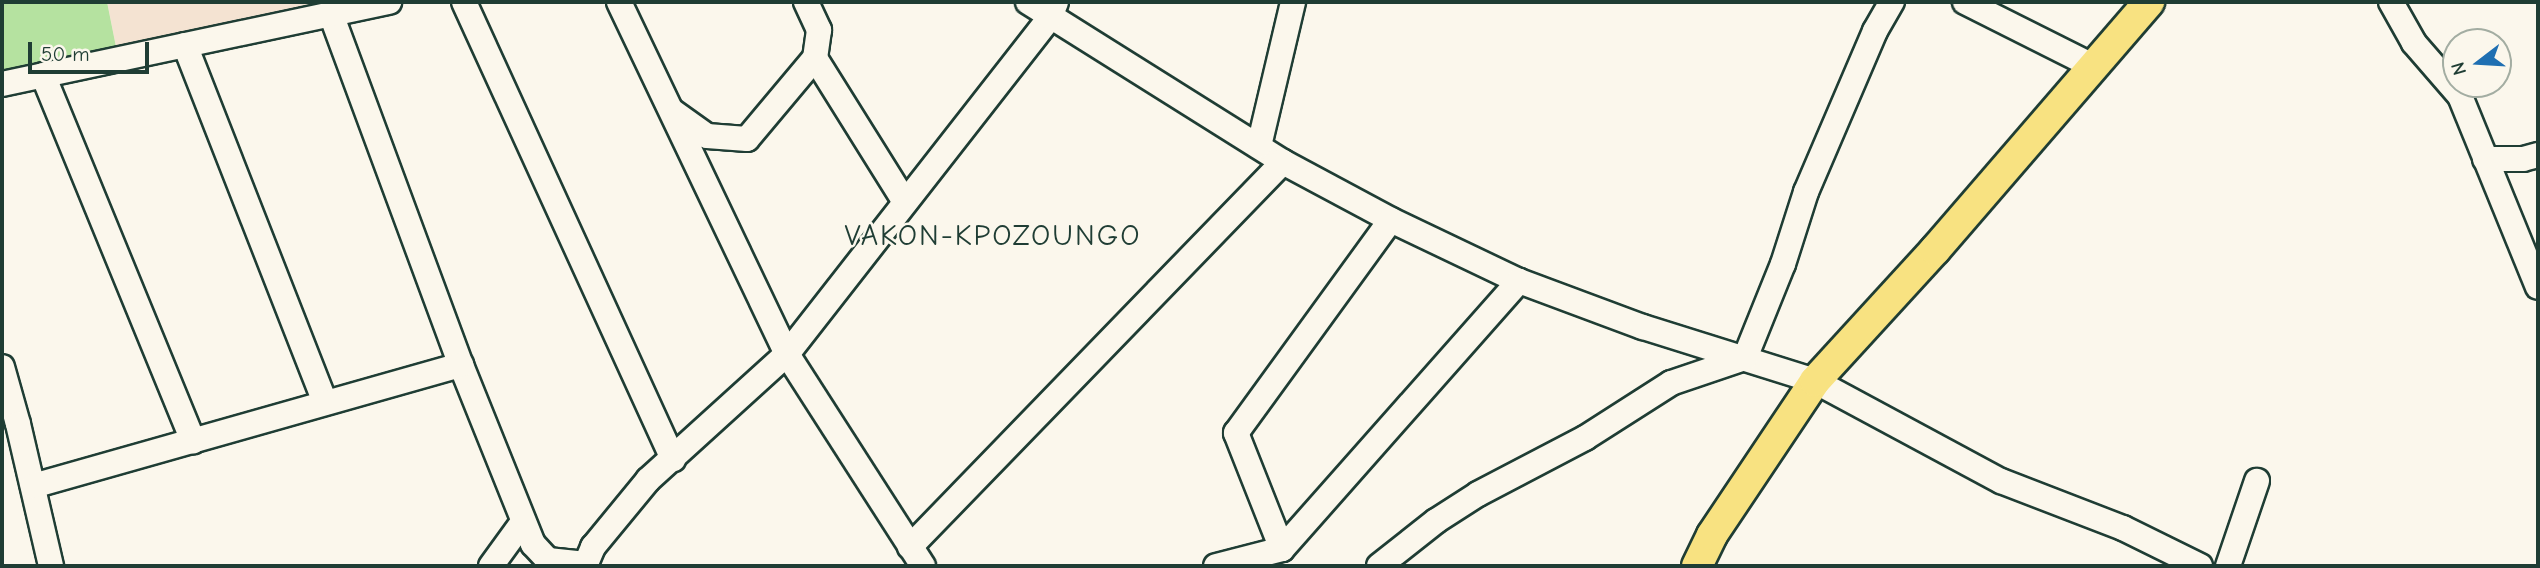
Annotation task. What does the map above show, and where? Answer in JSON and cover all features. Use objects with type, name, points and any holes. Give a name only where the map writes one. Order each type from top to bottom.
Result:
[{"type":"main road","points":[[1697,566],[1712,535],[1815,381],[1935,250],[2149,2]]},
{"type":"street","points":[[2,84],[389,2]]},
{"type":"street","points":[[464,2],[673,458]]},
{"type":"street","points":[[619,2],[787,354],[916,557],[1283,162]]},
{"type":"street","points":[[670,110],[707,136],[747,139],[815,58],[819,30],[807,2]]},
{"type":"street","points":[[1028,2],[1053,9],[1283,162],[1391,220],[1519,281],[1655,331],[1815,381],[2001,481],[2123,528],[2200,566]]},
{"type":"street","points":[[1259,146],[1293,2]]},
{"type":"street","points":[[1379,566],[1436,521],[1478,494],[1585,438],[1671,383],[1745,358],[1783,264],[1806,192],[1875,31],[1892,2]]},
{"type":"street","points":[[1965,2],[2093,66]]},
{"type":"street","points":[[2391,2],[2414,43],[2460,96],[2485,159],[2532,257],[2538,288]]},
{"type":"street","points":[[331,14],[461,365],[533,544],[548,560],[585,565],[593,547],[624,507],[673,458],[787,354],[1053,9]]},
{"type":"street","points":[[186,45],[325,403]]},
{"type":"street","points":[[815,58],[905,202]]},
{"type":"street","points":[[43,75],[193,441]]},
{"type":"street","points":[[2485,159],[2523,159],[2538,155]]},
{"type":"street","points":[[1282,549],[1236,433],[1391,220]]},
{"type":"street","points":[[1216,566],[1282,549],[1519,281]]},
{"type":"street","points":[[33,486],[461,365]]},
{"type":"street","points":[[2,367],[51,566]]},
{"type":"street","points":[[2228,566],[2258,481]]},
{"type":"street","points":[[491,566],[523,522]]},
{"type":"shaded area","points":[[107,2],[324,2],[116,47]]},
{"type":"green space","points":[[2,2],[107,2],[116,47],[2,70]]},
{"type":"district","name":"VAKON-KPOZOUNGO","points":[[993,236]]}]
